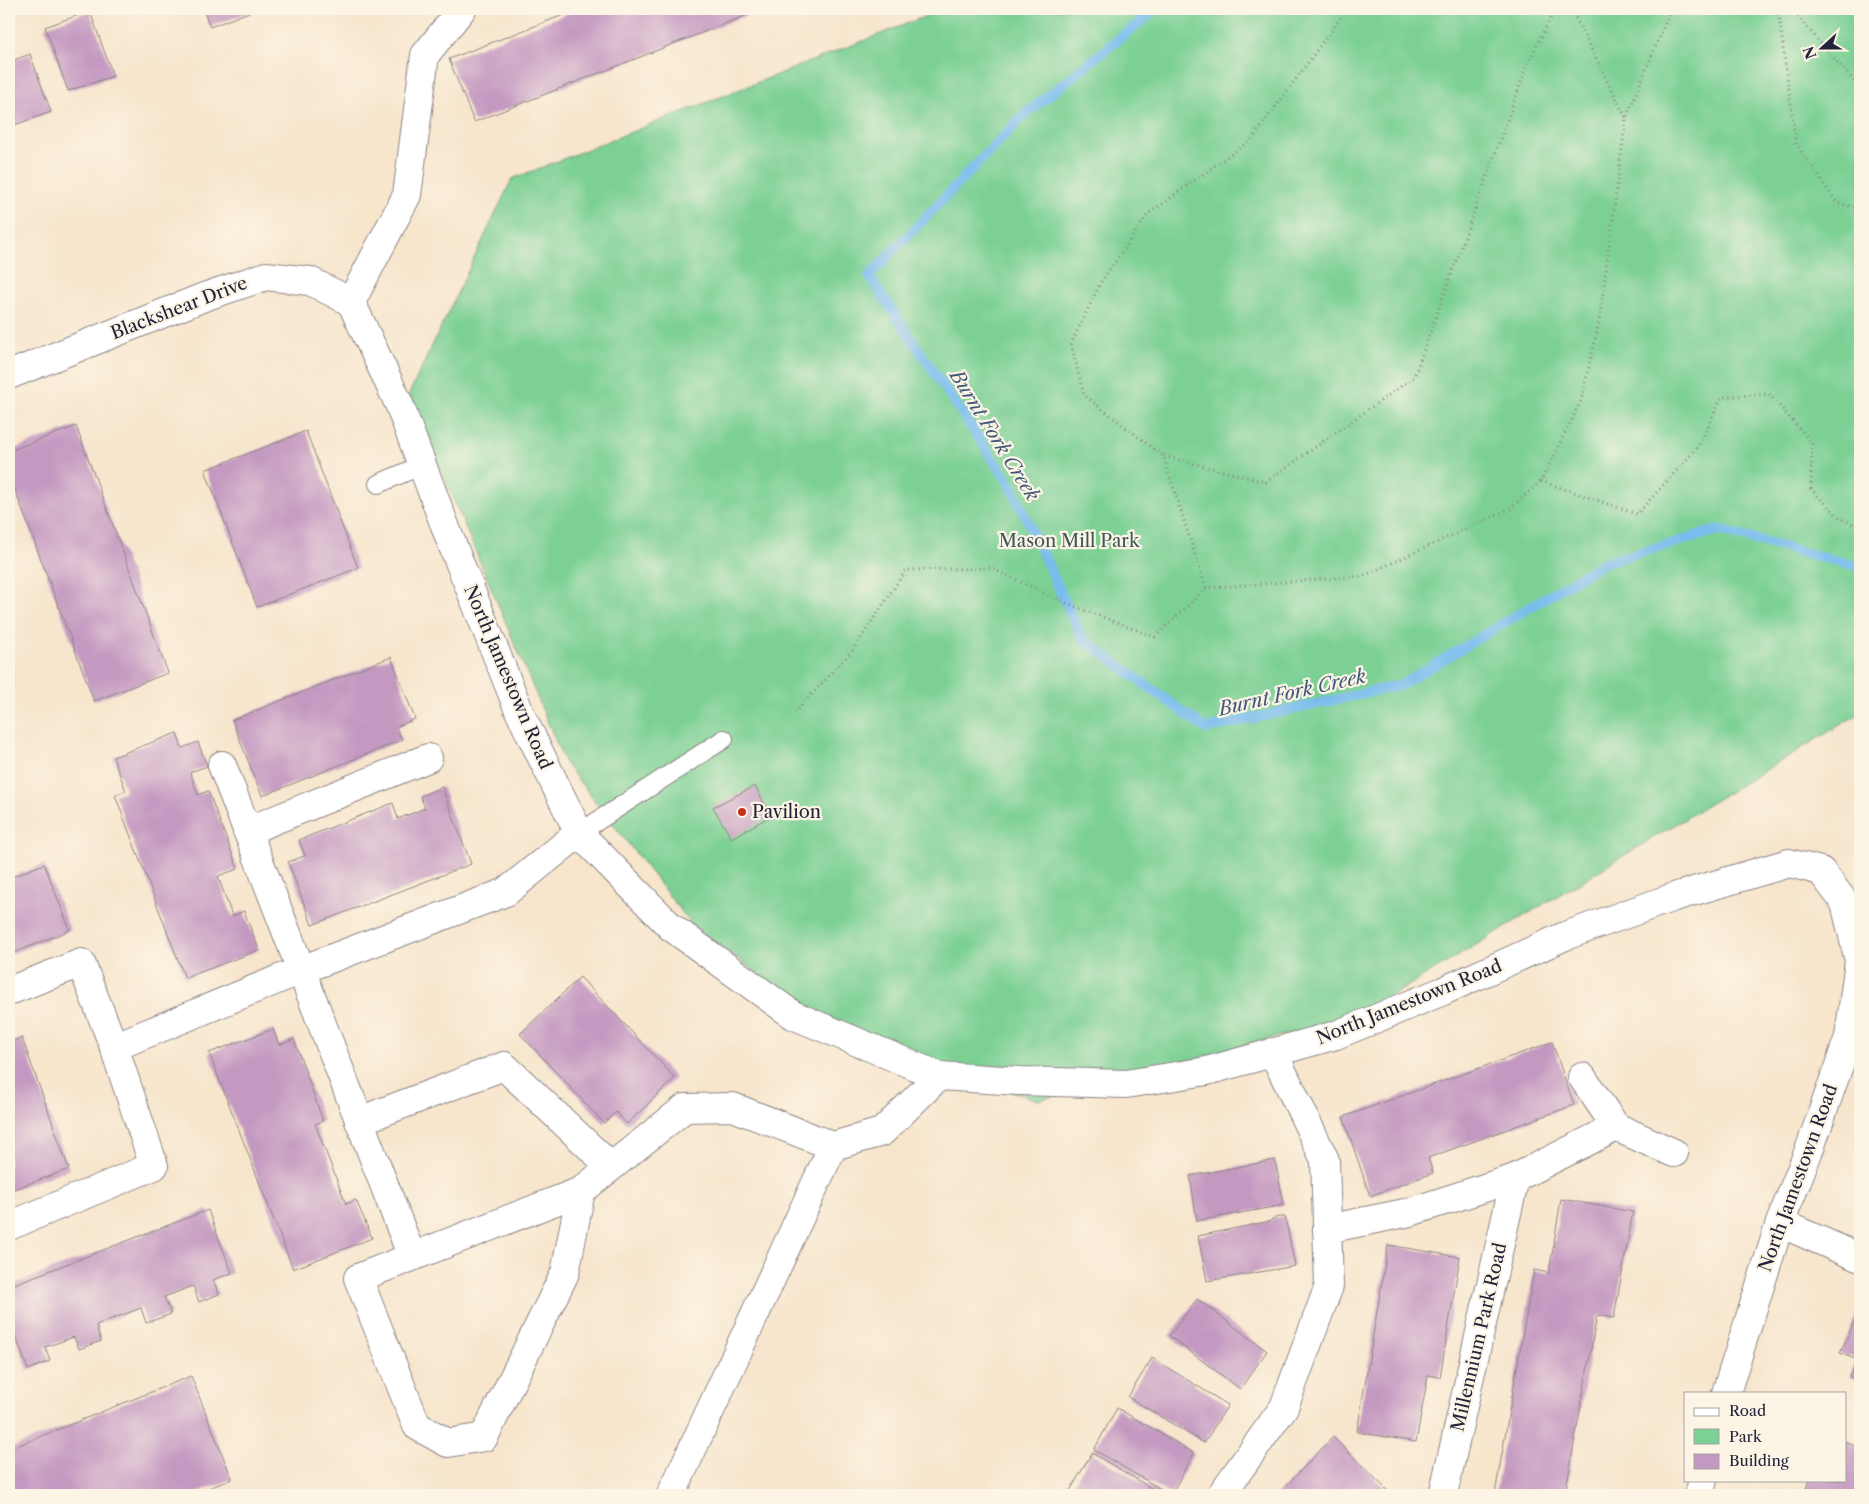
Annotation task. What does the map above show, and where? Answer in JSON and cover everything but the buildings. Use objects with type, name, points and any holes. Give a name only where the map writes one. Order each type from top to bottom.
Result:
[{"type":"street","points":[[350,302],[407,195],[425,55],[462,9]]},
{"type":"street","name":"Blackshear Drive","points":[[9,375],[204,297],[266,276],[310,281],[350,302]]},
{"type":"street","name":"North Jamestown Road","points":[[350,302],[399,404],[520,713],[579,833],[671,927],[793,1015],[939,1076],[1019,1081],[1126,1084],[1207,1071],[1336,1035],[1443,991],[1565,936],[1674,897],[1789,862],[1821,871],[1845,904],[1859,961],[1849,1037],[1811,1145],[1780,1223],[1726,1392]]},
{"type":"street","points":[[247,831],[428,758]]},
{"type":"street","points":[[222,765],[412,1257]]},
{"type":"street","points":[[114,1048],[301,970],[506,892],[579,833]]},
{"type":"street","points":[[9,991],[81,963],[114,1048],[154,1166],[9,1226]]},
{"type":"street","points":[[1221,1495],[1284,1407],[1329,1286],[1325,1160],[1273,1052]]},
{"type":"street","points":[[360,1122],[504,1066],[611,1167]]},
{"type":"street","points":[[581,1191],[565,1273],[484,1437],[448,1443],[417,1426],[358,1278],[581,1191],[685,1108],[733,1107],[833,1146],[882,1132],[939,1076]]},
{"type":"street","points":[[1582,1077],[1616,1127],[1674,1153]]},
{"type":"street","points":[[1327,1229],[1410,1212],[1515,1178],[1616,1127]]},
{"type":"street","points":[[671,1495],[833,1146]]},
{"type":"street","name":"Millennium Park Road","points":[[1443,1495],[1515,1178]]},
{"type":"street","points":[[1780,1223],[1860,1258]]},
{"type":"street","points":[[1699,1495],[1702,1482]]},
{"type":"lane","points":[[378,484],[422,465]]},
{"type":"lane","points":[[579,833],[724,740]]},
{"type":"path","points":[[1347,9],[1252,139],[1148,214],[1101,282],[1071,344],[1084,395],[1163,456],[1266,482],[1414,377],[1528,63],[1555,9]]},
{"type":"path","points":[[1571,9],[1626,118]]},
{"type":"path","points":[[794,713],[853,650],[906,570],[991,568],[1066,603],[1155,637],[1206,588],[1363,576],[1510,509],[1541,481],[1581,400],[1597,333],[1626,118],[1671,9]]},
{"type":"path","points":[[1778,9],[1796,144],[1837,203],[1860,209]]},
{"type":"path","points":[[1791,9],[1860,86]]},
{"type":"path","points":[[1541,481],[1637,514],[1698,447],[1722,398],[1769,394],[1812,444],[1811,489],[1840,518],[1860,527]]},
{"type":"path","points":[[1163,456],[1206,588]]},
{"type":"green space","name":"Mason Mill Park","points":[[944,9],[1860,9],[1860,713],[1360,1015],[1038,1100],[840,1034],[692,925],[565,763],[409,394],[512,179]]},
{"type":"waterway","name":"Burnt Fork Creek","points":[[1156,9],[1023,116],[869,276],[1011,486],[1082,638],[1206,729],[1401,685],[1603,563],[1718,530],[1860,567]]},
{"type":"place","name":"Pavilion","points":[[742,812]]}]
